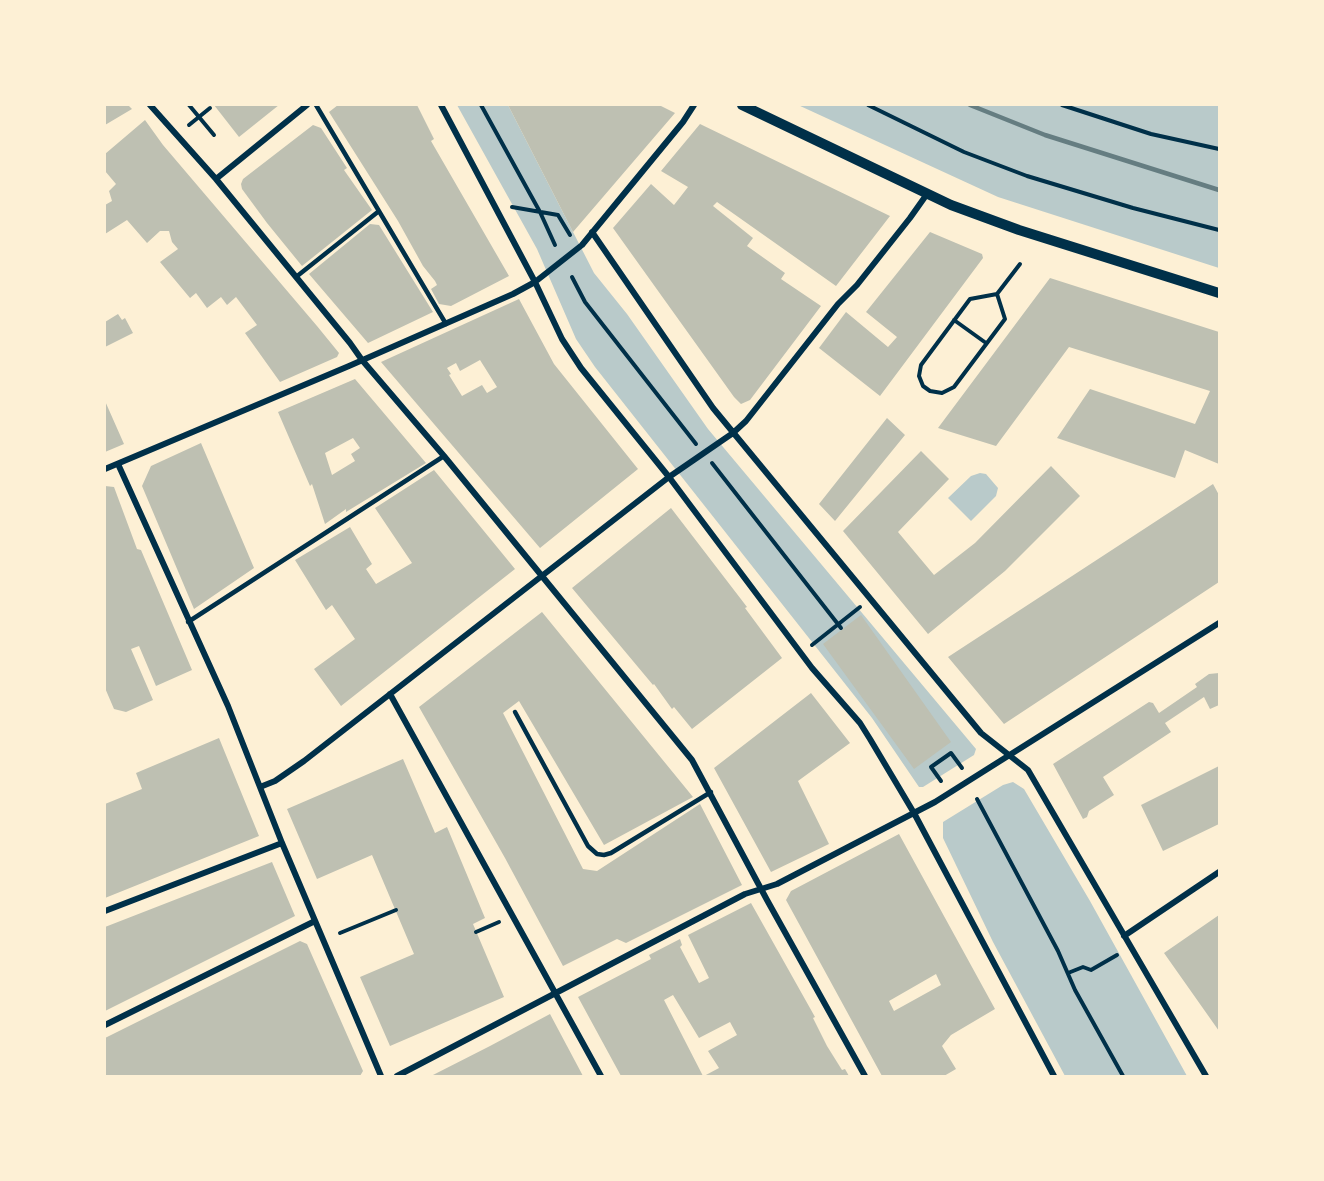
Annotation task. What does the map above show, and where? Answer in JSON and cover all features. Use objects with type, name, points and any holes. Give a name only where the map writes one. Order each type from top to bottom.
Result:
[{"type":"street","points":[[150,105],[216,179],[692,760],[865,1076]]},
{"type":"street","points":[[216,179],[307,105]]},
{"type":"street","points":[[441,105],[535,282],[562,339],[581,368],[669,477],[813,668],[860,723],[914,813],[1054,1076]]},
{"type":"street","points":[[105,469],[446,324],[535,282],[582,246],[683,122],[694,105]]},
{"type":"street","points":[[742,105],[951,205],[1219,293]]},
{"type":"street","points":[[260,787],[275,781],[669,477],[733,433],[746,421],[838,304],[857,285],[927,194]]},
{"type":"street","points":[[592,232],[713,408],[733,433],[981,733],[1028,770],[1206,1076]]},
{"type":"street","points":[[118,464],[228,706],[282,843],[381,1076]]},
{"type":"street","points":[[397,1076],[745,894],[777,884],[935,802],[1219,623]]},
{"type":"street","points":[[390,694],[602,1076]]},
{"type":"street","points":[[105,911],[282,843]]},
{"type":"street","points":[[1124,936],[1219,872]]},
{"type":"street","points":[[105,1025],[315,921]]},
{"type":"lane","points":[[316,105],[446,324]]},
{"type":"lane","points":[[296,277],[379,210]]},
{"type":"lane","points":[[188,622],[444,456]]},
{"type":"lane","points":[[514,712],[588,846],[597,854],[611,853],[711,792]]},
{"type":"path","points":[[189,105],[214,135]]},
{"type":"path","points":[[481,105],[540,212],[555,245]]},
{"type":"path","points":[[868,105],[964,152],[1027,176],[1123,205],[1219,230]]},
{"type":"path","points":[[1062,105],[1151,134],[1219,149]]},
{"type":"path","points":[[189,125],[210,108]]},
{"type":"path","points":[[510,206],[558,215],[570,235]]},
{"type":"path","points":[[997,294],[1005,319],[954,387],[942,393],[930,391],[923,386],[919,376],[921,364],[970,299],[997,294],[1020,264]]},
{"type":"path","points":[[572,278],[585,302],[840,626]]},
{"type":"path","points":[[954,321],[986,343]]},
{"type":"path","points":[[811,646],[840,626],[861,606]]},
{"type":"path","points":[[941,781],[931,767],[951,753],[962,768]]},
{"type":"path","points":[[977,799],[1058,951],[1075,990],[1123,1076]]},
{"type":"path","points":[[340,933],[396,910]]},
{"type":"path","points":[[476,932],[500,921]]},
{"type":"path","points":[[1068,974],[1083,967],[1091,970],[1117,955]]},
{"type":"shaded area","points":[[457,105],[508,105],[594,273],[627,314],[708,429],[976,749],[974,755],[923,787],[919,787],[872,718],[595,367],[576,339],[537,249]]},
{"type":"shaded area","points":[[798,105],[1219,105],[1219,268],[998,197]]},
{"type":"shaded area","points":[[986,474],[998,488],[996,496],[971,521],[948,498],[971,476]]},
{"type":"shaded area","points":[[1013,782],[1024,789],[1090,901],[1187,1076],[1065,1076],[993,942],[943,838],[943,822],[1003,785]]},
{"type":"building","points":[[105,105],[128,105],[132,109],[105,125]]},
{"type":"building","points":[[214,105],[279,105],[239,137]]},
{"type":"building","points":[[338,105],[417,105],[434,139],[431,141],[509,276],[451,306],[439,304],[431,289],[437,285],[435,281],[423,266],[398,221],[329,112]]},
{"type":"building","points":[[508,105],[659,105],[675,113],[573,232]]},
{"type":"building","points":[[145,120],[163,145],[339,353],[337,357],[280,382],[245,333],[257,325],[236,297],[227,305],[221,297],[207,308],[196,293],[190,298],[160,262],[178,249],[172,242],[169,231],[160,231],[147,243],[127,220],[105,234],[105,205],[112,201],[109,191],[116,184],[105,171],[105,154]]},
{"type":"building","points":[[700,124],[890,216],[836,286],[717,202],[713,206],[753,238],[747,246],[785,273],[781,279],[821,306],[750,400],[741,404],[613,228],[651,184],[674,205],[688,187],[661,171]]},
{"type":"building","points":[[313,125],[321,128],[347,168],[344,170],[372,210],[302,266],[267,223],[242,189],[241,184],[243,179]]},
{"type":"building","points":[[370,224],[379,225],[433,312],[368,343],[309,274]]},
{"type":"building","points":[[930,232],[982,254],[983,258],[880,396],[819,348],[846,312],[888,347],[897,337],[866,312]]},
{"type":"building","points":[[1050,278],[1219,332],[1219,464],[1185,450],[1175,478],[1057,438],[1090,389],[1195,424],[1210,391],[1069,347],[996,446],[938,428]]},
{"type":"building","points":[[519,299],[554,364],[638,469],[540,548],[381,362]],"holes":[[[480,360],[497,387],[487,393],[482,385],[462,396],[447,368],[456,363],[460,371]]]},
{"type":"building","points":[[118,314],[122,320],[125,318],[133,333],[105,347],[105,322]]},
{"type":"building","points":[[355,379],[426,463],[346,512],[346,509],[325,524],[312,484],[310,486],[278,412]],"holes":[[[353,438],[360,448],[351,454],[355,461],[332,475],[325,453]]]},
{"type":"building","points":[[105,401],[124,444],[105,452]]},
{"type":"building","points":[[887,418],[905,435],[835,521],[819,504]]},
{"type":"building","points":[[201,443],[254,568],[194,609],[142,486],[151,466]]},
{"type":"building","points":[[921,451],[949,479],[898,532],[934,575],[975,543],[1051,466],[1080,496],[1005,571],[928,634],[843,531]]},
{"type":"building","points":[[434,470],[515,569],[341,706],[314,669],[355,639],[332,605],[326,610],[295,560],[350,527],[372,564],[366,569],[376,584],[412,563],[375,508]]},
{"type":"building","points":[[1213,484],[1219,495],[1219,582],[1004,724],[948,657]]},
{"type":"building","points":[[105,486],[114,487],[137,549],[141,550],[192,670],[156,686],[139,646],[131,649],[153,700],[126,712],[114,709],[105,688]]},
{"type":"building","points":[[671,508],[747,607],[745,608],[782,658],[692,729],[674,707],[672,709],[654,684],[572,588]]},
{"type":"building","points":[[542,612],[693,797],[604,845],[519,701],[503,713],[583,869],[597,871],[700,804],[742,885],[626,943],[617,939],[563,966],[419,707]]},
{"type":"building","points":[[861,615],[951,742],[914,769],[823,644]]},
{"type":"building","points":[[1219,673],[1219,705],[1210,709],[1204,697],[1165,723],[1171,732],[1103,777],[1114,795],[1089,811],[1087,817],[1083,819],[1053,764],[1149,702],[1153,703],[1159,713],[1197,687],[1195,684],[1209,674]]},
{"type":"building","points":[[811,693],[850,743],[798,781],[829,844],[771,872],[714,768]]},
{"type":"building","points":[[219,738],[259,836],[105,898],[105,804],[142,789],[136,773]]},
{"type":"building","points":[[403,759],[435,833],[447,827],[485,918],[473,924],[504,997],[390,1046],[360,977],[414,954],[372,855],[317,879],[287,809]]},
{"type":"building","points":[[1219,766],[1219,824],[1163,851],[1141,805]]},
{"type":"building","points":[[899,834],[995,1009],[951,1035],[942,1046],[956,1069],[944,1076],[882,1076],[786,900],[791,891]],"holes":[[[936,974],[941,985],[894,1011],[889,1001]]]},
{"type":"building","points":[[272,862],[295,916],[105,1011],[105,927]]},
{"type":"building","points":[[751,903],[815,1017],[813,1018],[827,1046],[842,1070],[845,1069],[849,1076],[704,1076],[719,1068],[708,1051],[737,1035],[730,1022],[699,1038],[673,995],[664,1000],[703,1076],[621,1076],[578,997],[651,959],[649,955],[680,939],[682,945],[680,947],[699,983],[709,978],[688,935]]},
{"type":"building","points":[[1219,915],[1219,1031],[1164,953]]},
{"type":"building","points":[[300,941],[307,944],[363,1071],[360,1076],[105,1076],[105,1038]]},
{"type":"building","points":[[550,1014],[583,1076],[431,1076],[490,1046]]},
{"type":"railway","points":[[970,105],[1045,135],[1219,190]]}]
